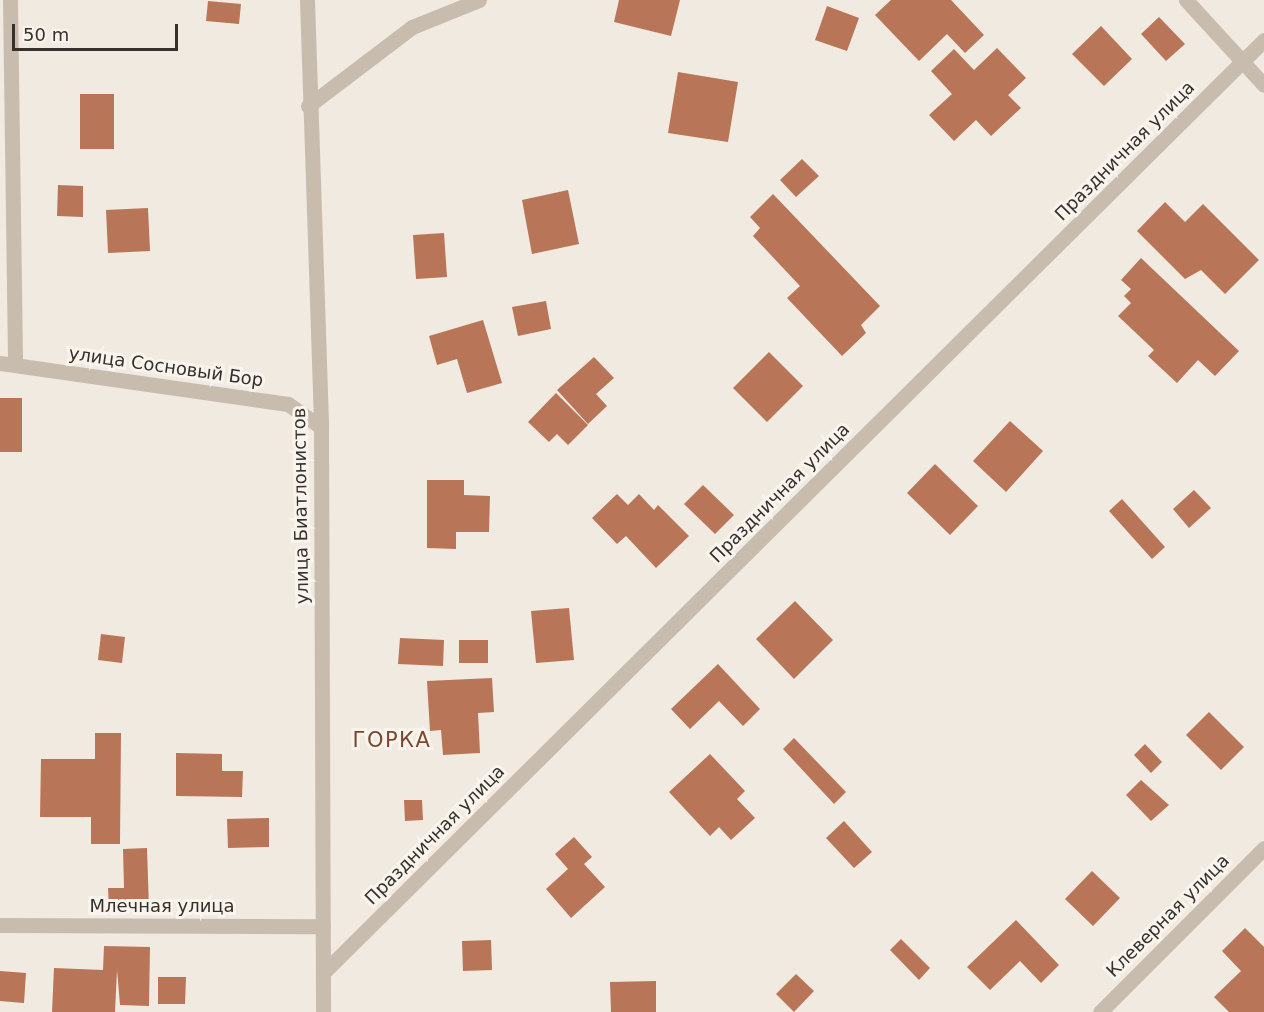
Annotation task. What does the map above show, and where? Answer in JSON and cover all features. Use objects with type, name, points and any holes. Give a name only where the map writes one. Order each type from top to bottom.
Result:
[{"type":"street","points":[[8,364],[10,0]]},
{"type":"street","name":"улица Биатлонистов","points":[[307,0],[308,106],[321,427],[323,1012]]},
{"type":"street","points":[[308,106],[412,27],[479,0]]},
{"type":"street","points":[[1186,0],[1264,85]]},
{"type":"street","name":"Праздничная улица","points":[[323,974],[1264,40]]},
{"type":"street","name":"улица Сосновый Бор","points":[[8,364],[288,404],[321,427]]},
{"type":"street","name":"Клеверная улица","points":[[1100,1012],[1264,848]]},
{"type":"street","name":"Млечная улица","points":[[0,925],[323,926]]},
{"type":"building","points":[[619,0],[680,0],[671,36],[614,22]]},
{"type":"building","points":[[891,0],[951,0],[984,35],[965,53],[947,34],[919,61],[875,15]]},
{"type":"building","points":[[208,1],[241,4],[239,24],[206,21]]},
{"type":"building","points":[[827,6],[859,18],[847,51],[815,40]]},
{"type":"building","points":[[1159,17],[1185,44],[1166,61],[1141,34]]},
{"type":"building","points":[[1101,26],[1132,59],[1104,86],[1072,54]]},
{"type":"building","points":[[997,48],[1026,78],[1008,95],[1021,108],[991,136],[976,120],[954,141],[929,115],[952,94],[931,71],[954,49],[974,70]]},
{"type":"building","points":[[678,72],[738,82],[728,142],[668,133]]},
{"type":"building","points":[[80,94],[114,94],[114,149],[80,149]]},
{"type":"building","points":[[802,159],[819,176],[796,197],[780,180]]},
{"type":"building","points":[[58,185],[83,186],[83,217],[57,216]]},
{"type":"building","points":[[568,190],[579,244],[532,254],[522,200]]},
{"type":"building","points":[[773,194],[880,306],[861,325],[866,333],[842,356],[787,298],[800,286],[753,236],[760,228],[750,217]]},
{"type":"building","points":[[1165,202],[1185,222],[1203,204],[1259,260],[1225,294],[1201,270],[1185,279],[1137,231]]},
{"type":"building","points":[[148,208],[150,251],[108,253],[106,210]]},
{"type":"building","points":[[444,233],[447,277],[416,279],[413,235]]},
{"type":"building","points":[[1141,258],[1239,351],[1215,376],[1198,360],[1177,383],[1148,356],[1154,350],[1118,316],[1131,303],[1124,296],[1131,289],[1121,280]]},
{"type":"building","points":[[546,301],[551,329],[518,336],[512,307]]},
{"type":"building","points":[[483,320],[502,383],[467,393],[457,359],[437,365],[429,336]]},
{"type":"building","points":[[769,352],[803,386],[767,422],[733,388]]},
{"type":"building","points":[[594,357],[614,378],[596,394],[607,406],[588,424],[557,390]]},
{"type":"building","points":[[556,393],[588,425],[568,445],[557,434],[549,442],[528,422]]},
{"type":"building","points":[[0,398],[22,398],[22,452],[0,452]]},
{"type":"building","points":[[1010,421],[1043,451],[1006,492],[973,461]]},
{"type":"building","points":[[935,464],[978,506],[950,535],[907,493]]},
{"type":"building","points":[[427,480],[464,480],[464,495],[490,496],[489,532],[456,532],[456,549],[427,548]]},
{"type":"building","points":[[703,485],[734,515],[715,534],[684,504]]},
{"type":"building","points":[[1194,490],[1211,508],[1189,528],[1173,509]]},
{"type":"building","points":[[617,494],[628,505],[639,494],[654,510],[658,505],[689,536],[656,568],[626,536],[617,544],[592,518]]},
{"type":"building","points":[[1122,499],[1165,547],[1152,559],[1109,511]]},
{"type":"building","points":[[795,601],[833,640],[794,679],[756,639]]},
{"type":"building","points":[[569,608],[574,660],[536,663],[531,611]]},
{"type":"building","points":[[101,634],[125,637],[122,663],[98,660]]},
{"type":"building","points":[[400,638],[444,640],[443,666],[398,664]]},
{"type":"building","points":[[459,640],[488,640],[488,663],[459,663]]},
{"type":"building","points":[[718,664],[760,709],[743,726],[719,701],[690,729],[671,709]]},
{"type":"building","points":[[492,678],[494,712],[478,713],[480,753],[443,755],[441,730],[430,731],[427,681]]},
{"type":"building","points":[[1209,712],[1244,747],[1221,770],[1186,735]]},
{"type":"building","points":[[95,733],[121,733],[120,844],[91,844],[91,817],[40,817],[41,759],[95,759]]},
{"type":"building","points":[[794,738],[846,792],[834,804],[783,749]]},
{"type":"building","points":[[1145,744],[1162,762],[1151,773],[1134,755]]},
{"type":"building","points":[[176,753],[222,754],[222,771],[243,771],[242,797],[176,796]]},
{"type":"building","points":[[710,754],[745,791],[737,799],[755,818],[731,840],[719,827],[710,836],[669,792]]},
{"type":"building","points":[[1141,780],[1169,805],[1151,821],[1126,795]]},
{"type":"building","points":[[404,800],[422,800],[423,820],[405,821]]},
{"type":"building","points":[[269,818],[269,847],[228,848],[227,819]]},
{"type":"building","points":[[844,821],[872,852],[854,868],[826,838]]},
{"type":"building","points":[[574,837],[592,857],[584,864],[605,887],[571,918],[546,889],[568,869],[555,854]]},
{"type":"building","points":[[147,848],[149,908],[109,909],[108,888],[124,888],[123,849]]},
{"type":"building","points":[[1092,871],[1120,898],[1093,926],[1065,899]]},
{"type":"building","points":[[1016,920],[1059,965],[1041,983],[1020,961],[990,990],[967,967]]},
{"type":"building","points":[[1245,928],[1264,947],[1264,1012],[1229,1012],[1214,997],[1241,971],[1222,951]]},
{"type":"building","points":[[901,939],[930,968],[919,980],[890,950]]},
{"type":"building","points":[[491,940],[492,970],[463,971],[462,941]]},
{"type":"building","points":[[104,946],[150,947],[149,1006],[120,1005],[117,970],[115,1012],[52,1012],[54,968],[103,970]]},
{"type":"building","points":[[0,971],[26,973],[24,1003],[0,1001]]},
{"type":"building","points":[[796,974],[814,991],[794,1012],[776,994]]},
{"type":"building","points":[[158,977],[186,977],[185,1004],[158,1004]]},
{"type":"building","points":[[656,981],[656,1012],[611,1012],[610,982]]},
{"type":"district","name":"ГОРКА","points":[[392,740]]}]
